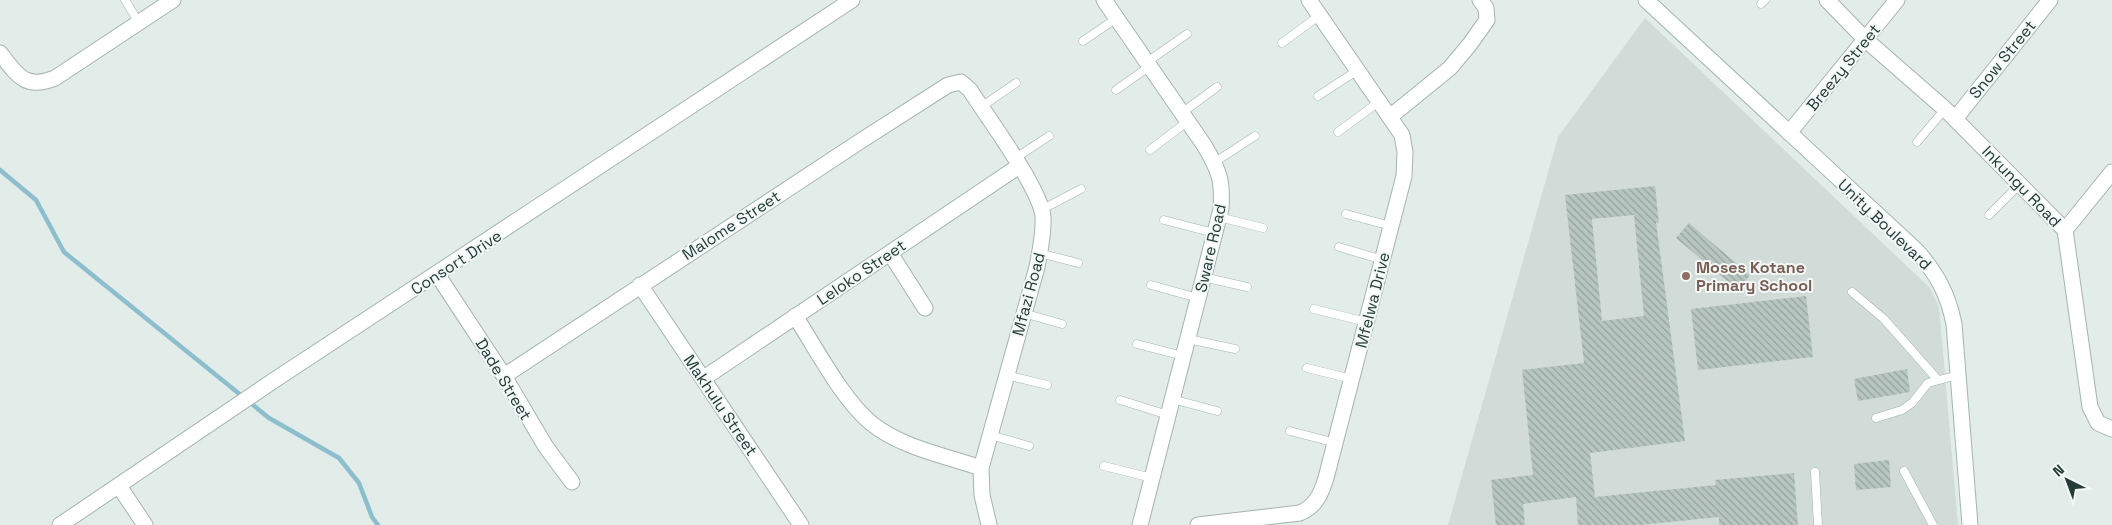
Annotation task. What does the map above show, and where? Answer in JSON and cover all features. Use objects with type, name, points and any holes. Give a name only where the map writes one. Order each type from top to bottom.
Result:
[{"type":"street","points":[[0,52],[15,72],[27,81],[34,84],[43,83],[55,78],[173,0]]},
{"type":"street","name":"Consort Drive","points":[[60,525],[227,414],[277,378],[852,0]]},
{"type":"street","name":"Sware Road","points":[[1104,0],[1215,162],[1223,189],[1219,217],[1140,525]]},
{"type":"street","name":"Mfelwa Drive","points":[[1198,525],[1300,513],[1309,509],[1322,492],[1404,176],[1405,152],[1402,135],[1391,116],[1309,0]]},
{"type":"street","points":[[1391,116],[1450,68],[1470,44],[1487,20],[1486,8],[1480,0]]},
{"type":"street","name":"Unity Boulevard","points":[[1646,0],[1917,251],[1933,270],[1950,302],[1970,525]]},
{"type":"street","name":"Inkungu Road","points":[[1827,0],[1866,40],[1950,114],[2021,183],[2065,230],[2090,407],[2098,424],[2112,430]]},
{"type":"street","name":"Breezy Street","points":[[1789,133],[1897,0]]},
{"type":"street","name":"Snow Street","points":[[1950,114],[2050,0]]},
{"type":"street","name":"Mfazi Road","points":[[962,82],[970,90],[1036,193],[1041,210],[1043,236],[981,468],[982,495],[989,525]]},
{"type":"street","name":"Malome Street","points":[[504,376],[859,142],[948,85],[962,82]]},
{"type":"street","name":"Leloko Street","points":[[704,378],[890,253],[1016,163]]},
{"type":"street","points":[[2065,230],[2112,172]]},
{"type":"street","points":[[890,253],[925,308]]},
{"type":"street","name":"Dade Street","points":[[437,274],[504,376],[546,447],[572,482]]},
{"type":"street","name":"Makhulu Street","points":[[640,285],[801,525]]},
{"type":"street","points":[[795,316],[839,385],[871,423],[907,442],[981,468]]},
{"type":"street","points":[[119,486],[145,525]]},
{"type":"lane","points":[[124,0],[139,23]]},
{"type":"lane","points":[[1282,43],[1320,16]]},
{"type":"lane","points":[[1083,41],[1117,18]]},
{"type":"lane","points":[[1116,90],[1187,34]]},
{"type":"lane","points":[[1318,96],[1358,70]]},
{"type":"lane","points":[[981,107],[1016,83]]},
{"type":"lane","points":[[1150,150],[1217,87]]},
{"type":"lane","points":[[1338,132],[1380,101]]},
{"type":"lane","points":[[1917,142],[1950,114]]},
{"type":"lane","points":[[1016,163],[1049,136]]},
{"type":"lane","points":[[1215,162],[1255,136]]},
{"type":"lane","points":[[1989,215],[2021,183]]},
{"type":"lane","points":[[1041,210],[1081,189]]},
{"type":"lane","points":[[1346,214],[1392,226]]},
{"type":"lane","points":[[1219,217],[1264,228]]},
{"type":"lane","points":[[1164,220],[1214,233]]},
{"type":"lane","points":[[1339,247],[1383,260]]},
{"type":"lane","points":[[1039,254],[1078,263]]},
{"type":"lane","points":[[1203,277],[1247,287]]},
{"type":"lane","points":[[1151,285],[1198,298]]},
{"type":"lane","points":[[1852,292],[1884,319],[1937,379]]},
{"type":"lane","points":[[1314,309],[1367,322]]},
{"type":"lane","points":[[1023,313],[1062,324]]},
{"type":"lane","points":[[1188,339],[1235,349]]},
{"type":"lane","points":[[1136,344],[1183,356]]},
{"type":"lane","points":[[1307,368],[1352,379]]},
{"type":"lane","points":[[1006,375],[1047,385]]},
{"type":"lane","points":[[1876,418],[1902,410],[1912,404],[1928,383],[1937,379],[1958,375]]},
{"type":"lane","points":[[1172,399],[1217,411]]},
{"type":"lane","points":[[1120,400],[1168,415]]},
{"type":"lane","points":[[1290,431],[1336,443]]},
{"type":"lane","points":[[990,435],[1028,446]]},
{"type":"lane","points":[[1104,466],[1152,478]]},
{"type":"lane","points":[[1904,471],[1933,525]]},
{"type":"lane","points":[[1815,472],[1818,525]]},
{"type":"shaded area","name":"Moses Kotane Primary School","points":[[1645,18],[1930,288],[1939,307],[1958,525],[1448,525],[1558,137]]},
{"type":"building","points":[[1655,186],[1659,224],[1656,222],[1685,441],[1590,453],[1595,497],[1716,485],[1715,480],[1794,473],[1798,525],[1719,525],[1719,517],[1640,525],[1578,525],[1576,497],[1523,504],[1525,525],[1496,525],[1491,480],[1533,475],[1522,370],[1584,363],[1565,195]],"holes":[[[1634,215],[1644,316],[1602,321],[1592,219]]]},
{"type":"building","points":[[1689,223],[1750,275],[1738,290],[1676,238]]},
{"type":"building","points":[[1806,296],[1813,357],[1698,370],[1691,309]]},
{"type":"building","points":[[1907,369],[1910,392],[1858,401],[1854,379]]},
{"type":"building","points":[[1889,460],[1891,487],[1856,490],[1854,464]]},
{"type":"waterway","points":[[0,170],[36,200],[64,252],[269,418],[339,458],[359,483],[372,517],[378,525]]},
{"type":"place","name":"Moses Kotane Primary School","points":[[1686,276]]}]
